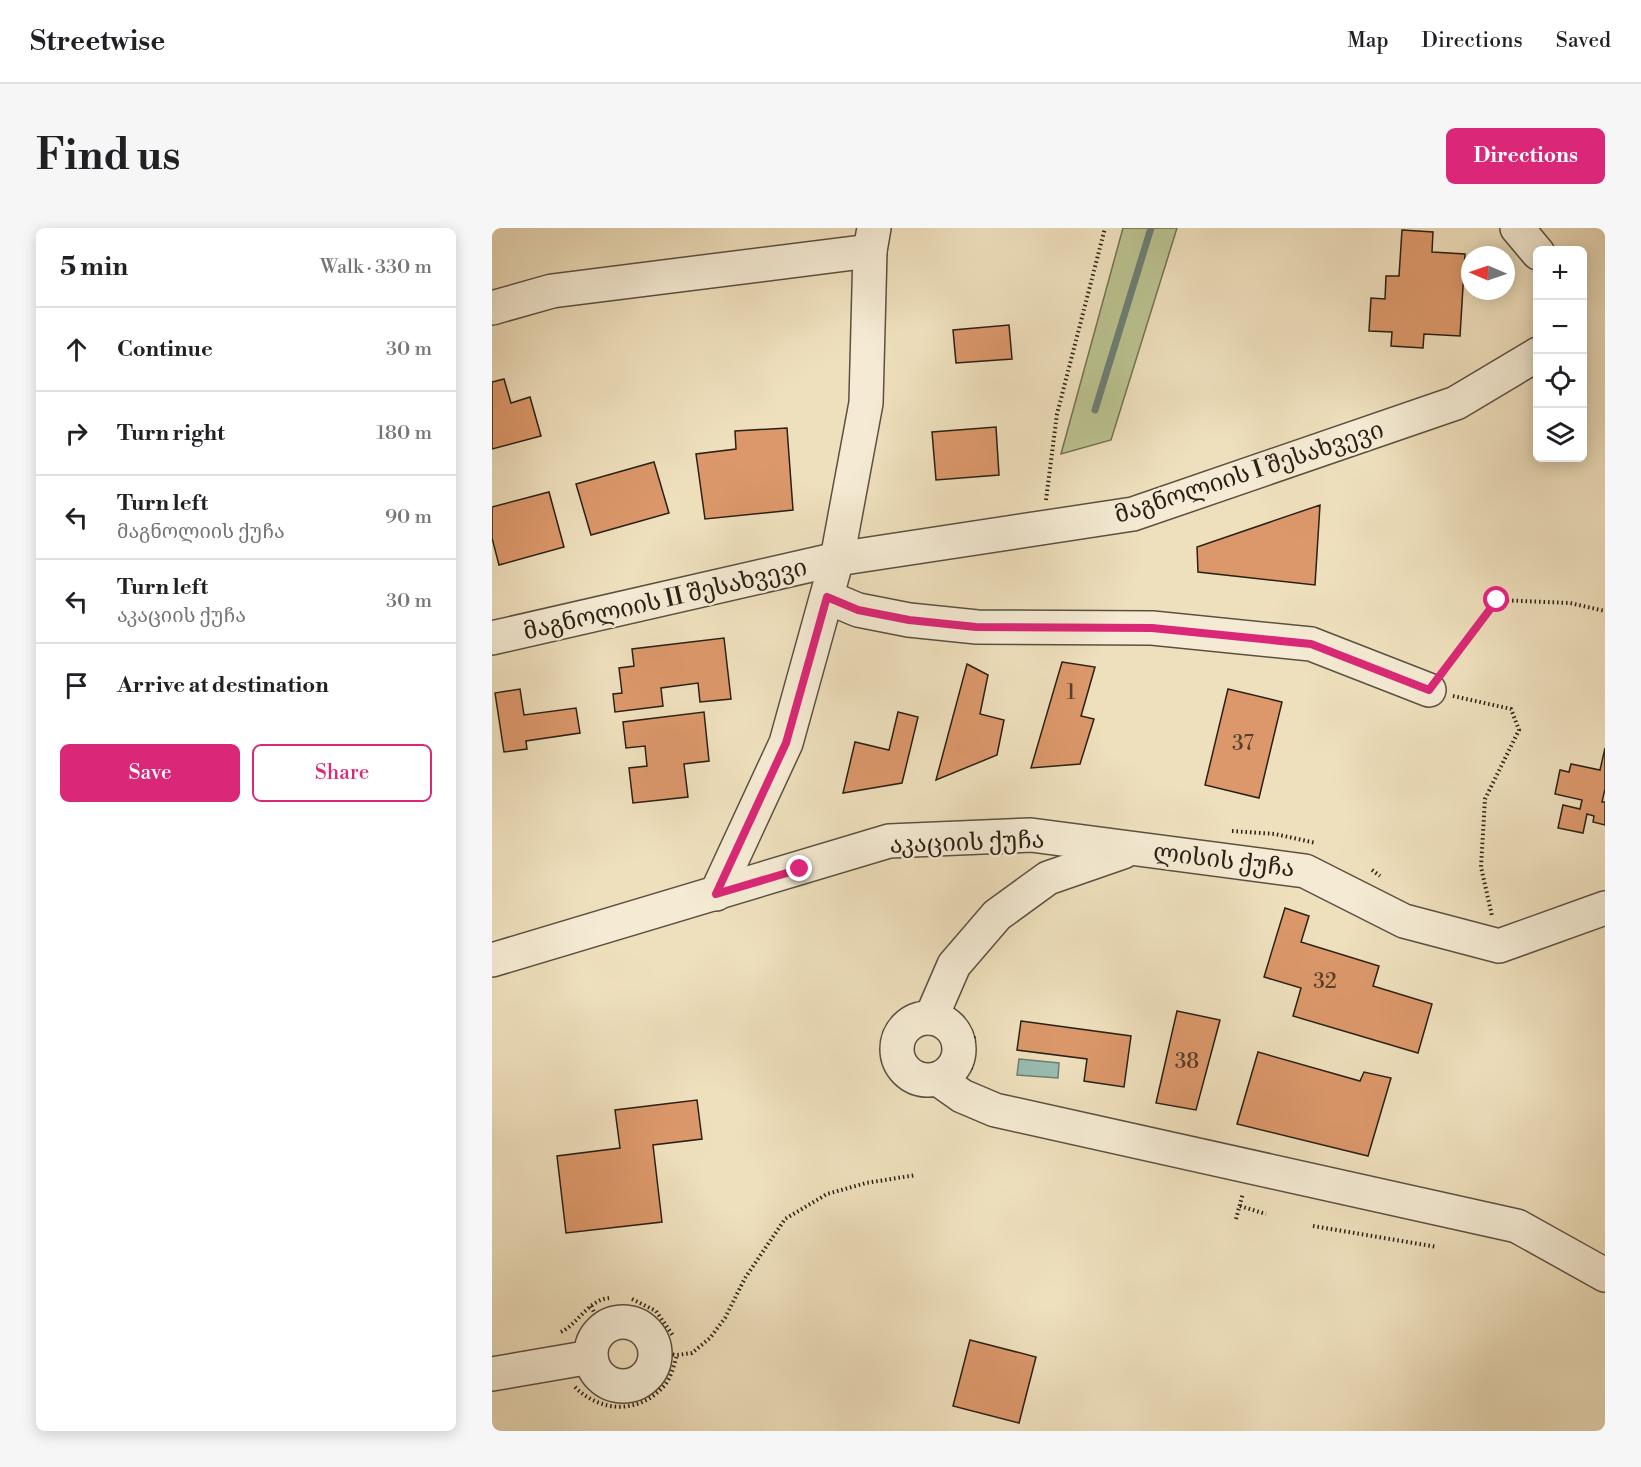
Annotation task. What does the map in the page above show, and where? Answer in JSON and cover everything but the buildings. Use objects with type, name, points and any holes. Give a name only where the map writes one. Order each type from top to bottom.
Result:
[{"type":"street","points":[[1517,228],[1533,247]]},
{"type":"street","points":[[492,308],[552,291],[872,239],[866,403],[837,559],[786,743],[716,894]]},
{"type":"street","name":"მაგნოლიის I შესახვევი","points":[[837,559],[1133,514],[1456,403],[1533,357]]},
{"type":"street","name":"მაგნოლიის II შესახვევი","points":[[492,638],[837,559]]},
{"type":"street","points":[[827,597],[858,610],[899,618],[976,627],[1152,628],[1311,644],[1429,690]]},
{"type":"street","name":"აკაციის ქუჩა","points":[[492,960],[889,841],[1031,836],[1134,849]]},
{"type":"street","name":"ლისის ქუჩა","points":[[931,1018],[954,965],[997,915],[1048,878],[1134,849],[1305,871],[1404,921],[1499,946]]},
{"type":"street","points":[[1499,946],[1605,908]]},
{"type":"street","points":[[920,1018],[931,1018],[946,1023],[953,1029],[959,1045],[959,1054],[952,1069],[938,1079],[928,1081],[910,1075],[898,1058],[899,1038],[904,1029],[920,1018]]},
{"type":"street","points":[[938,1079],[962,1096],[995,1110],[1517,1226],[1605,1275]]},
{"type":"street","points":[[621,1322],[640,1327],[653,1342],[669,1348],[649,1373],[631,1386],[609,1384],[600,1377],[591,1357],[595,1338],[611,1324],[621,1322]]},
{"type":"street","points":[[492,1374],[591,1357]]},
{"type":"path","points":[[1042,528],[1057,414],[1105,228]]},
{"type":"path","points":[[1499,946],[1481,867],[1485,799],[1519,730],[1511,709],[1429,690],[1497,600],[1570,603],[1605,611]]},
{"type":"path","points":[[1223,831],[1275,834],[1319,845]]},
{"type":"path","points":[[963,1010],[960,1018],[974,1038],[971,1070],[979,1077]]},
{"type":"path","points":[[669,1348],[692,1353],[710,1338],[725,1318],[745,1278],[785,1219],[827,1194],[866,1183],[916,1175]]},
{"type":"path","points":[[1236,1219],[1244,1192]]},
{"type":"path","points":[[1240,1206],[1266,1214]]},
{"type":"path","points":[[1313,1226],[1437,1247]]},
{"type":"path","points":[[561,1332],[569,1328],[591,1306],[609,1298]]},
{"type":"path","points":[[566,1383],[604,1405],[622,1408],[653,1396],[665,1385],[669,1348],[656,1311],[633,1299]]},
{"type":"path","points":[[591,1306],[597,1320]]},
{"type":"green space","points":[[1123,228],[1177,228],[1111,440],[1061,454]]},
{"type":"water","points":[[1019,1059],[1059,1063],[1058,1078],[1017,1075]]},
{"type":"waterway","points":[[1095,410],[1151,228]]},
{"type":"route","points":[[800,869],[716,894],[786,743],[827,597],[858,610],[909,620],[976,627],[1152,628],[1311,644],[1429,690],[1459,647],[1497,600]]}]
